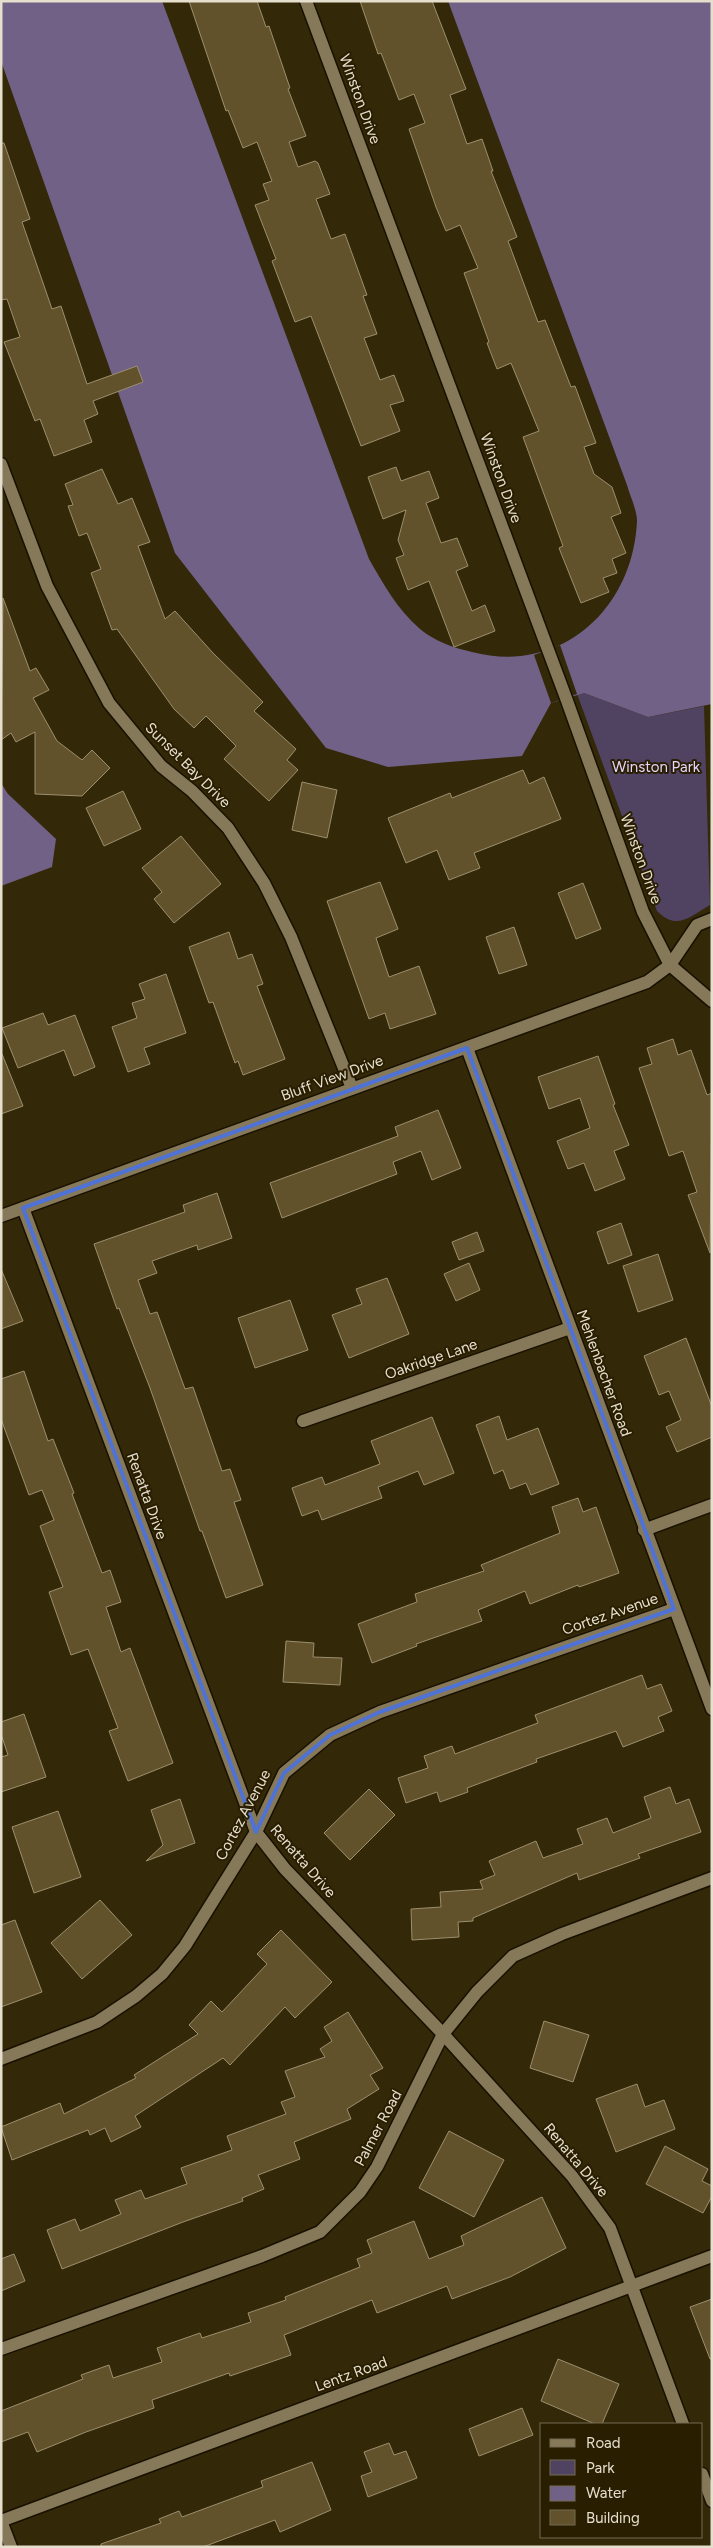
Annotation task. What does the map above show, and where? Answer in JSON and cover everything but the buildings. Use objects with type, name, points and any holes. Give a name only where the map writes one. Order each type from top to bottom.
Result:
[{"type":"street","name":"Winston Drive","points":[[306,1],[566,698],[643,912],[670,965]]},
{"type":"street","name":"Sunset Bay Drive","points":[[1,464],[47,586],[108,704],[162,766],[192,791],[228,828],[264,883],[290,937],[352,1088]]},
{"type":"street","name":"Bluff View Drive","points":[[1,1216],[647,982],[670,965],[697,925],[712,919]]},
{"type":"street","points":[[670,965],[712,1001]]},
{"type":"street","name":"Mehlenbacher Road","points":[[468,1048],[644,1530],[712,1709]]},
{"type":"street","name":"Renatta Drive","points":[[23,1208],[256,1832],[285,1869],[443,2034],[572,2176],[610,2228],[683,2423]]},
{"type":"street","name":"Oakridge Lane","points":[[303,1421],[570,1328]]},
{"type":"street","points":[[644,1530],[712,1505]]},
{"type":"street","name":"Cortez Avenue","points":[[1,2059],[97,2022],[136,1996],[162,1974],[185,1946],[256,1832],[284,1773],[330,1735],[380,1712],[674,1608]]},
{"type":"street","name":"Palmer Road","points":[[1,2349],[262,2256],[320,2232],[360,2192],[377,2167],[443,2034],[478,1992],[513,1956],[562,1934],[712,1878]]},
{"type":"street","name":"Lentz Road","points":[[1,2521],[632,2288],[712,2256]]},
{"type":"street","points":[[703,2477],[712,2501]]},
{"type":"street","points":[[1,2521],[10,2547]]},
{"type":"highlighted area","points":[[467,1048],[674,1609],[380,1712],[330,1735],[284,1773],[256,1832],[23,1208]]},
{"type":"green space","name":"Winston Park","points":[[584,693],[648,717],[704,706],[710,905],[683,920],[671,920],[657,911],[577,694]]},
{"type":"water","points":[[1,1],[162,1],[369,559],[398,605],[420,629],[444,644],[472,652],[504,657],[534,654],[562,644],[586,628],[606,608],[622,582],[632,553],[637,517],[627,485],[448,1],[712,1],[712,704],[648,717],[584,693],[551,703],[522,756],[388,767],[326,748],[175,553],[1,61]]},
{"type":"water","points":[[1,783],[8,794],[56,839],[52,867],[1,886]]},
{"type":"pier","points":[[560,645],[577,694],[551,703],[534,655]]}]
